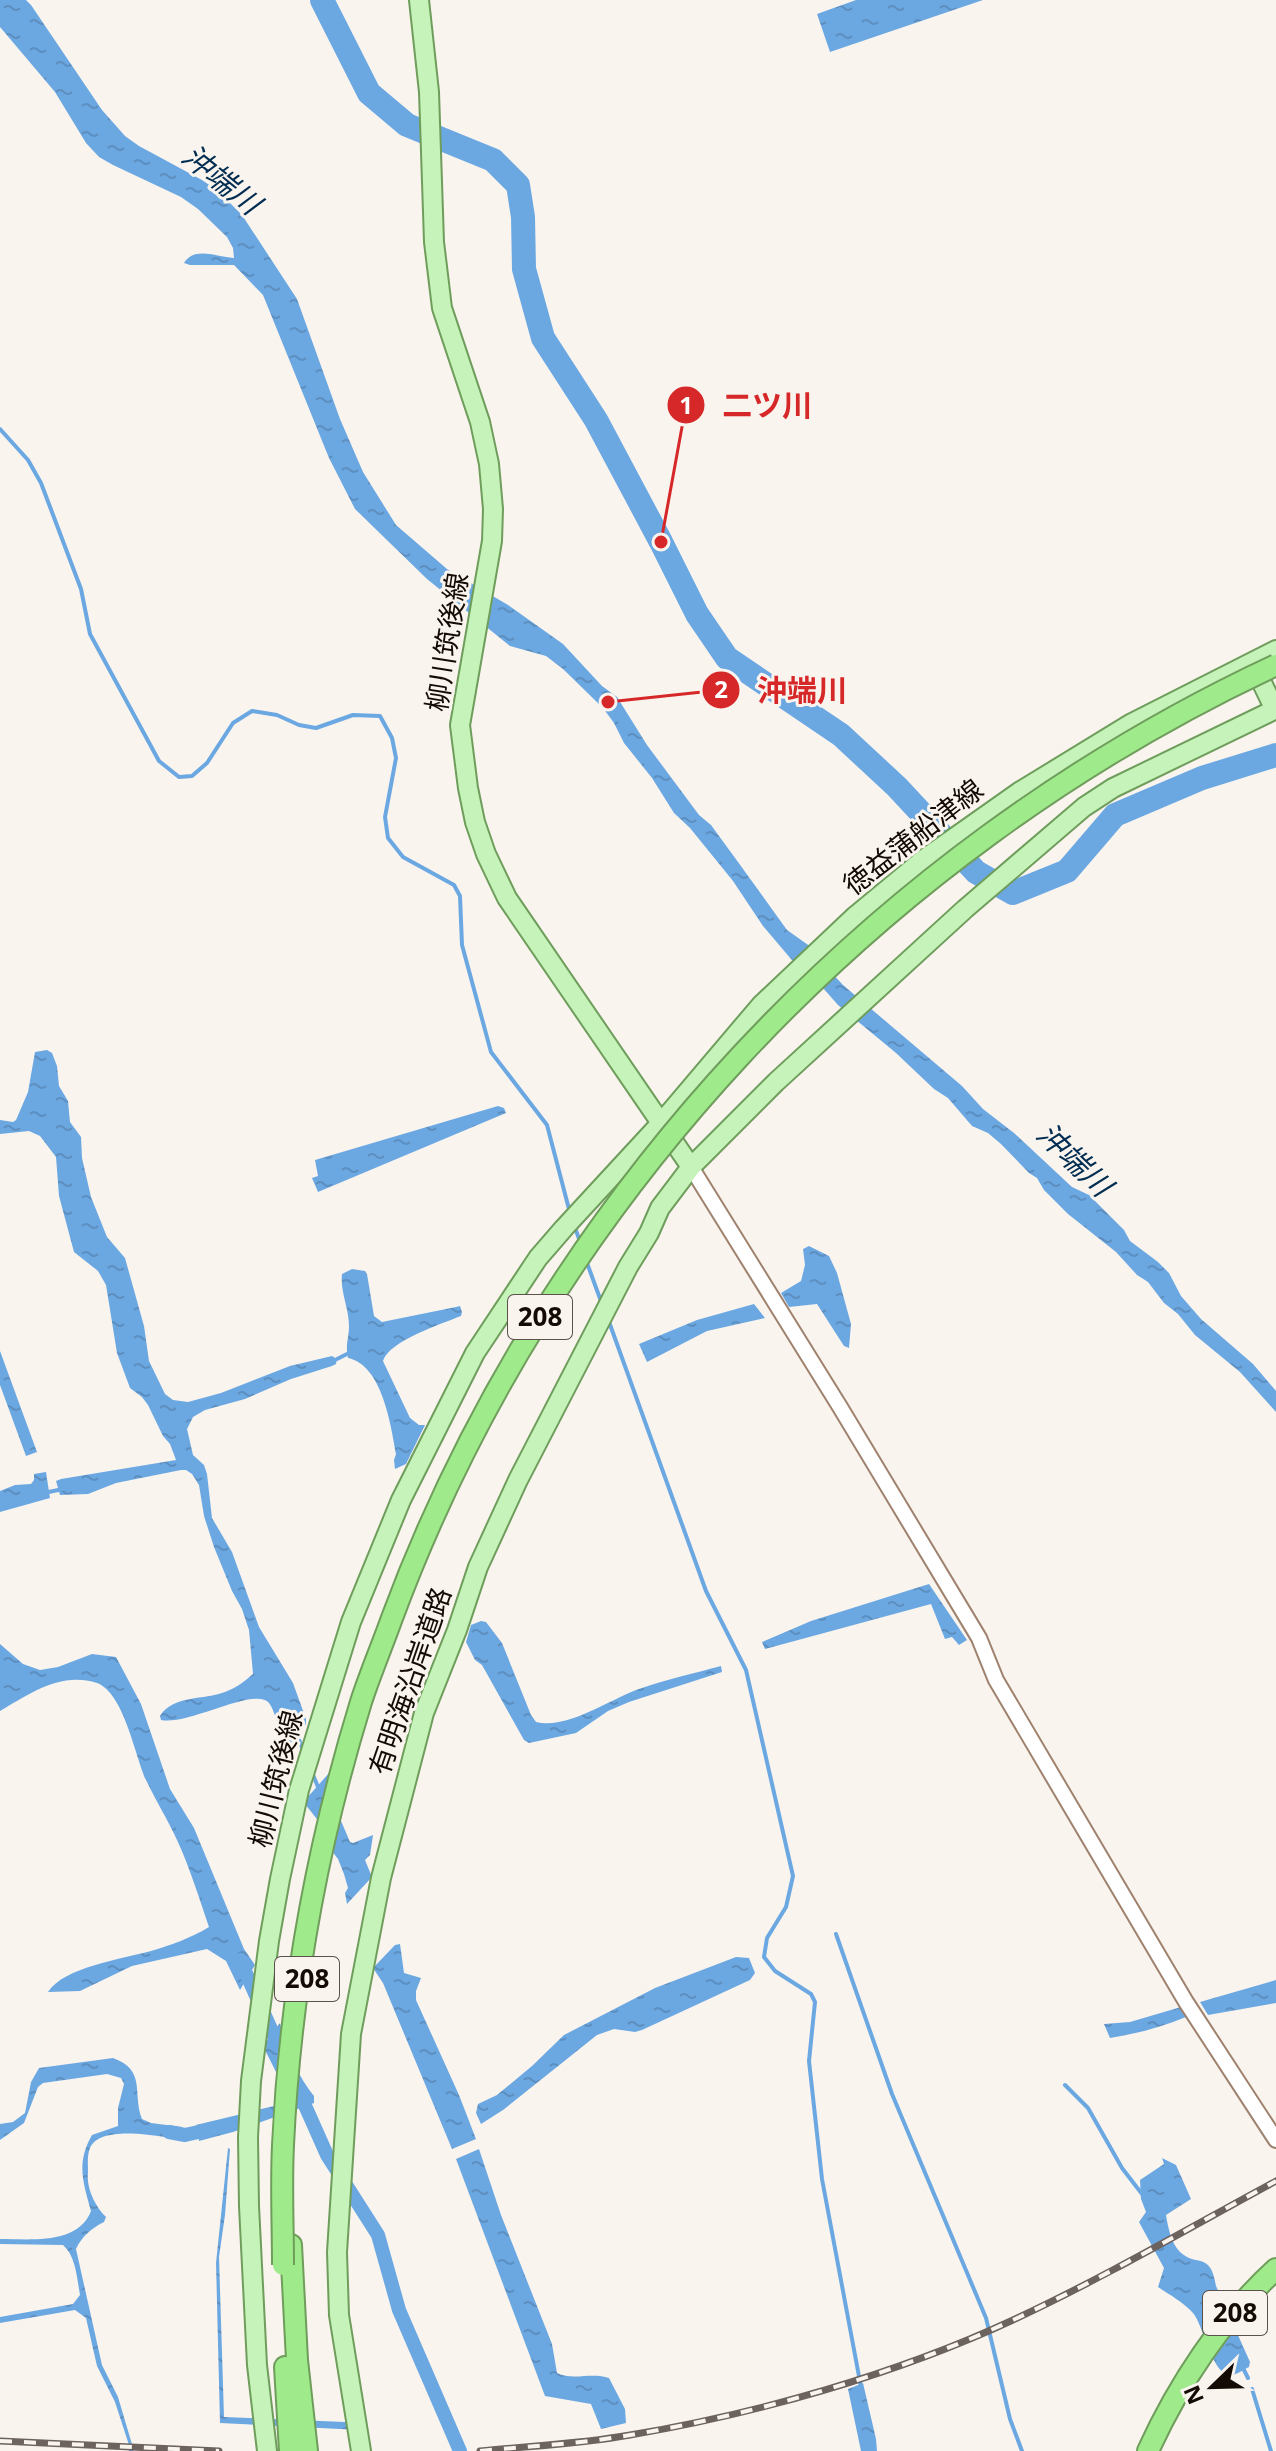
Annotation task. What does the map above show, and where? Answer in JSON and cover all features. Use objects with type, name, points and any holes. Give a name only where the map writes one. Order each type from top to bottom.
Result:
[{"type":"highway","name":"208","points":[[299,2451],[283,2265],[283,2147],[291,2048],[310,1911],[326,1833],[362,1698],[408,1575],[468,1443],[512,1360],[635,1178],[696,1103],[863,937],[933,878],[1028,807],[1091,765],[1166,721],[1276,665]]},
{"type":"highway","name":"208","points":[[307,2451],[291,2265],[290,2147],[298,2050],[317,1913],[350,1765],[413,1577],[475,1447],[526,1353],[579,1269],[641,1181],[771,1035],[857,953],[937,885],[1032,813],[1170,727],[1276,673]]},
{"type":"highway","points":[[283,2147],[277,2245],[290,2451]]},
{"type":"highway","points":[[291,2265],[320,2451]]},
{"type":"highway","name":"208","points":[[1148,2451],[1163,2419],[1199,2362],[1240,2307],[1276,2269]]},
{"type":"main road","name":"柳川筑後線","points":[[419,0],[429,92],[434,242],[442,308],[480,422],[489,464],[493,509],[492,541],[460,725],[475,822],[507,898],[691,1167]]},
{"type":"main road","name":"徳益蒲船津線","points":[[660,1124],[771,996],[854,917],[924,859],[1001,804],[1132,723],[1276,650]]},
{"type":"main road","points":[[691,1167],[776,1082],[906,962],[1084,807],[1113,788],[1276,710],[1252,662]]},
{"type":"main road","name":"柳川筑後線","points":[[267,2451],[257,2365],[248,2137],[251,2081],[269,1941],[303,1777],[351,1622],[401,1500],[475,1353],[538,1258],[660,1124]]},
{"type":"main road","name":"有明海沿岸道路","points":[[361,2451],[339,2315],[339,2204],[351,2034],[391,1838],[424,1713],[495,1526],[660,1208],[691,1167]]},
{"type":"street","points":[[691,1167],[979,1638],[996,1680],[1186,2002],[1276,2140]]},
{"type":"water","name":"沖端川","points":[[0,0],[26,0],[31,5],[102,110],[125,136],[202,180],[242,215],[297,299],[340,419],[363,472],[396,525],[447,569],[508,605],[563,644],[602,686],[617,697],[647,745],[699,815],[711,825],[787,930],[811,947],[843,985],[962,1086],[983,1109],[1072,1187],[1089,1195],[1124,1230],[1130,1241],[1158,1262],[1201,1319],[1253,1364],[1276,1391],[1276,1412],[1240,1372],[1195,1335],[1148,1282],[1068,1214],[1044,1190],[1037,1178],[1001,1144],[988,1133],[972,1126],[948,1098],[838,1005],[791,959],[763,926],[733,881],[674,813],[603,708],[546,656],[510,646],[427,579],[355,509],[329,458],[263,295],[234,265],[184,263],[200,254],[234,258],[227,237],[181,197],[99,157],[86,143],[55,92],[0,27]]},
{"type":"water","points":[[856,0],[983,0],[830,52],[817,14]]},
{"type":"water","points":[[47,1050],[52,1053],[57,1066],[59,1086],[68,1101],[70,1122],[81,1137],[82,1158],[91,1197],[107,1237],[125,1258],[144,1326],[149,1361],[165,1394],[173,1400],[188,1402],[221,1393],[290,1366],[332,1356],[337,1359],[332,1366],[245,1399],[205,1410],[193,1417],[187,1429],[193,1455],[204,1465],[207,1474],[212,1518],[232,1552],[259,1627],[293,1683],[306,1719],[306,1724],[285,1750],[272,1707],[261,1699],[236,1702],[173,1720],[161,1720],[160,1716],[166,1709],[181,1701],[225,1692],[253,1674],[249,1630],[214,1547],[204,1516],[199,1485],[192,1474],[181,1470],[116,1483],[88,1494],[60,1495],[56,1481],[61,1479],[176,1460],[148,1405],[130,1388],[117,1353],[106,1285],[98,1271],[74,1252],[59,1196],[56,1157],[40,1136],[29,1131],[0,1134],[0,1120],[16,1120],[28,1092],[35,1052]]},
{"type":"water","points":[[498,1106],[504,1108],[506,1113],[318,1192],[312,1178],[318,1176],[315,1160]]},
{"type":"water","points":[[809,1246],[829,1256],[837,1273],[851,1324],[849,1348],[844,1346],[817,1304],[789,1307],[781,1293],[801,1281],[805,1265],[803,1249]]},
{"type":"water","points":[[352,1269],[367,1274],[374,1316],[382,1322],[460,1306],[462,1312],[461,1316],[405,1340],[383,1361],[410,1418],[419,1425],[425,1425],[406,1464],[395,1469],[396,1454],[383,1398],[369,1372],[360,1363],[348,1358],[349,1319],[342,1274]]},
{"type":"water","points":[[754,1304],[765,1318],[707,1331],[647,1362],[639,1344],[697,1320]]},
{"type":"water","points":[[0,1351],[37,1452],[26,1456],[0,1385]]},
{"type":"water","points":[[46,1472],[50,1498],[0,1512],[0,1491],[15,1485],[31,1484],[34,1474]]},
{"type":"water","points":[[929,1584],[967,1640],[959,1645],[952,1637],[945,1639],[931,1604],[765,1649],[762,1642],[811,1621]]},
{"type":"water","points":[[486,1622],[502,1643],[536,1722],[548,1723],[575,1717],[630,1693],[682,1676],[721,1666],[722,1672],[629,1702],[608,1711],[576,1733],[529,1743],[524,1740],[466,1642],[471,1625]]},
{"type":"water","points":[[0,1644],[23,1664],[40,1670],[58,1667],[92,1654],[116,1657],[141,1704],[170,1789],[194,1828],[244,1949],[255,1965],[240,1990],[226,1961],[207,1949],[132,1966],[80,1991],[48,1992],[56,1983],[80,1970],[166,1946],[209,1927],[182,1851],[146,1780],[128,1726],[114,1699],[97,1683],[71,1680],[46,1686],[0,1711]]},
{"type":"water","points":[[330,1772],[333,1802],[350,1842],[373,1835],[370,1855],[365,1860],[372,1877],[347,1904],[345,1893],[348,1888],[338,1859],[328,1846],[320,1823],[305,1804],[305,1800]]},
{"type":"water","points":[[400,1944],[404,1973],[421,1978],[416,2000],[476,2139],[452,2149],[383,1983],[373,1968],[395,1945]]},
{"type":"water","points":[[736,1957],[749,1958],[755,1973],[750,1980],[642,2030],[614,2029],[597,2035],[481,2124],[476,2113],[478,2104],[497,2095],[564,2035],[655,1988]]},
{"type":"water","points":[[1276,1980],[1276,2003],[1208,2015],[1200,2002]]},
{"type":"water","points":[[1181,2007],[1186,2017],[1129,2034],[1110,2038],[1104,2024],[1130,2022]]},
{"type":"water","points":[[280,2023],[293,2062],[314,2096],[314,2103],[199,2141],[196,2125],[280,2102],[280,2080],[263,2046]]},
{"type":"water","points":[[113,2058],[124,2063],[134,2076],[142,2119],[182,2127],[190,2141],[121,2134],[97,2140],[88,2154],[90,2190],[106,2217],[104,2222],[84,2236],[76,2249],[102,2365],[118,2397],[134,2451],[129,2451],[115,2402],[97,2366],[86,2318],[75,2310],[0,2323],[0,2317],[73,2304],[80,2295],[73,2261],[63,2245],[0,2244],[0,2239],[52,2238],[76,2230],[85,2222],[91,2211],[84,2182],[84,2155],[92,2135],[118,2126],[118,2108],[124,2084],[121,2078],[107,2074],[43,2083],[38,2087],[24,2123],[0,2140],[0,2124],[13,2122],[25,2113],[31,2082],[39,2068]]},
{"type":"water","points":[[228,2148],[225,2215],[219,2257],[224,2417],[345,2422],[361,2424],[360,2430],[220,2423],[216,2263]]},
{"type":"water","points":[[479,2149],[501,2215],[552,2344],[557,2373],[609,2378],[625,2409],[626,2423],[601,2429],[591,2404],[545,2396],[456,2159]]},
{"type":"water","points":[[1162,2158],[1176,2165],[1191,2199],[1166,2215],[1172,2240],[1186,2257],[1210,2268],[1250,2362],[1249,2367],[1236,2374],[1224,2373],[1219,2368],[1193,2313],[1158,2287],[1164,2268],[1139,2222],[1146,2212],[1141,2199],[1140,2180],[1164,2164]]},
{"type":"water","points":[[863,2383],[877,2451],[861,2451],[848,2389]]},
{"type":"waterway","points":[[322,0],[369,93],[407,125],[493,160],[518,185],[523,217],[524,269],[543,338],[596,420],[697,614],[727,658],[841,735],[897,787],[976,872],[1013,893],[1067,871],[1115,815],[1202,778],[1276,755]]},
{"type":"waterway","points":[[0,429],[28,460],[41,483],[81,589],[90,634],[159,761],[179,777],[192,776],[207,763],[233,723],[252,711],[277,715],[299,725],[316,728],[353,715],[380,716],[392,738],[396,758],[385,817],[388,838],[403,857],[454,885],[460,896],[462,945],[491,1052],[547,1125],[570,1213]]},
{"type":"waterway","points":[[574,1225],[582,1247]]},
{"type":"waterway","points":[[587,1263],[602,1304]]},
{"type":"waterway","points":[[608,1319],[706,1591],[746,1670],[793,1876],[786,1907],[767,1938],[764,1957],[775,1971],[811,1994],[815,2002],[809,2061],[822,2179],[861,2387]]},
{"type":"waterway","points":[[337,1359],[347,1354]]},
{"type":"waterway","points":[[44,1493],[63,1489]]},
{"type":"waterway","points":[[296,1732],[303,1750]]},
{"type":"waterway","points":[[311,1770],[318,1787]]},
{"type":"waterway","points":[[836,1934],[892,2094],[986,2318],[1010,2419],[1022,2451]]},
{"type":"waterway","points":[[240,1960],[279,2047]]},
{"type":"waterway","points":[[1065,2085],[1088,2108],[1122,2168],[1142,2194]]},
{"type":"waterway","points":[[299,2092],[327,2155],[378,2235],[399,2310],[460,2451]]},
{"type":"waterway","points":[[169,2132],[185,2135],[216,2128]]},
{"type":"waterway","points":[[1242,2366],[1248,2378]]},
{"type":"waterway","points":[[1252,2389],[1271,2451]]},
{"type":"railway","points":[[480,2451],[592,2441],[678,2426],[776,2404],[874,2375],[968,2340],[1047,2304],[1276,2181]]},
{"type":"railway","points":[[0,2441],[219,2451]]},
{"type":"place","name":"二ツ川","points":[[661,542]]},
{"type":"place","name":"沖端川","points":[[608,702]]}]
